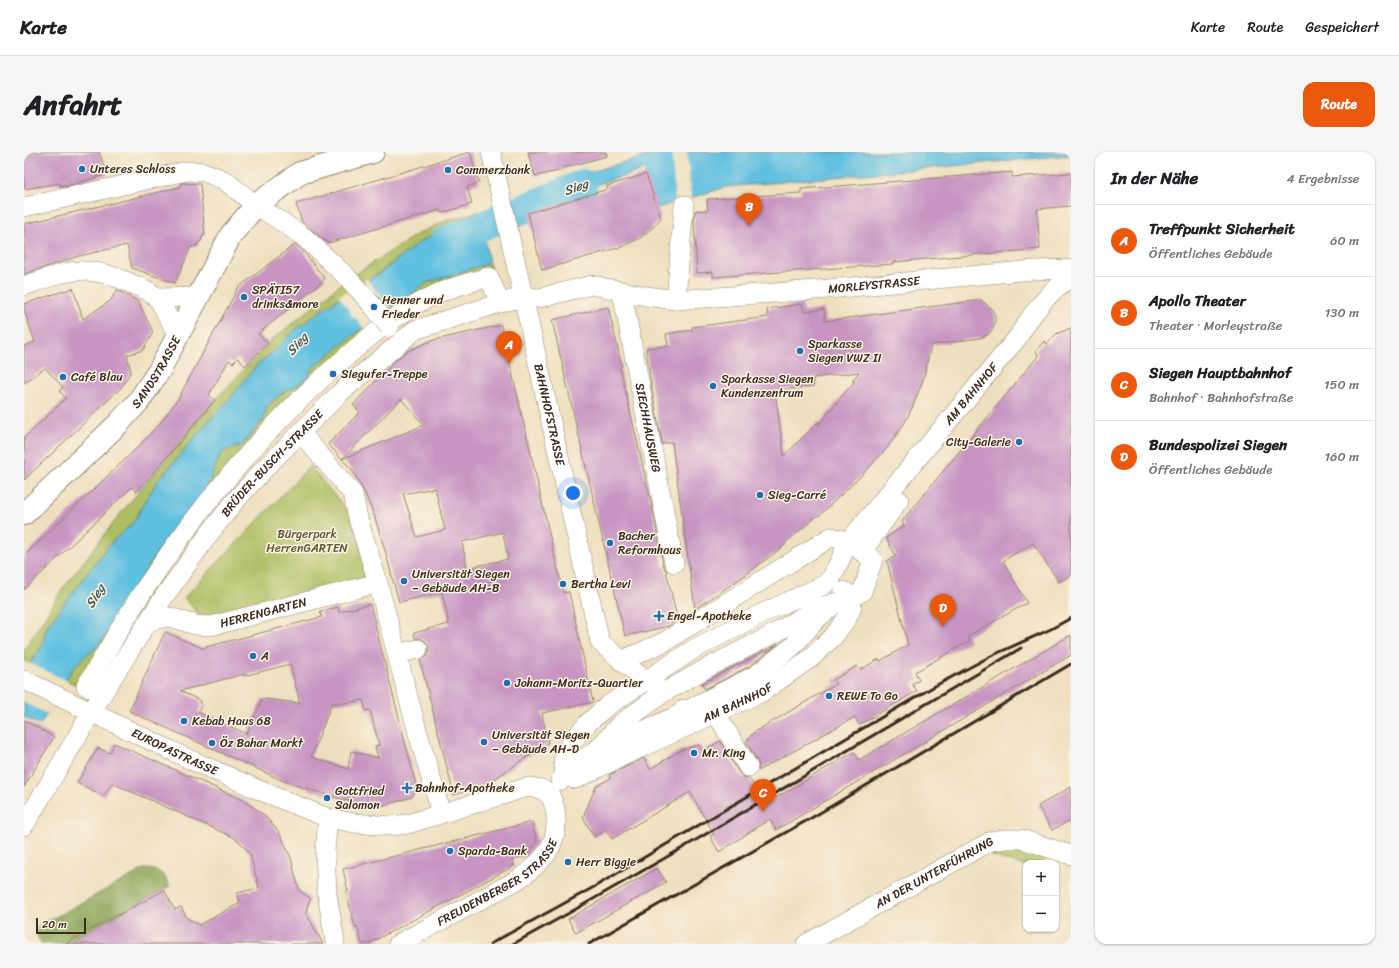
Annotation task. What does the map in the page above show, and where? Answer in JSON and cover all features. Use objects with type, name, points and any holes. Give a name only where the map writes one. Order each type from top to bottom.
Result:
[{"type":"main road","name":"SANDSTRASSE","points":[[24,514],[117,425],[138,402],[158,371],[231,235],[256,204],[300,173],[372,152]]},
{"type":"street","name":"BAHNHOFSTRASSE","points":[[491,152],[600,642],[621,661],[661,688],[685,714]]},
{"type":"street","points":[[24,206],[187,172],[204,172],[224,180],[303,236],[347,277],[374,307],[394,334]]},
{"type":"street","points":[[676,300],[684,204]]},
{"type":"street","name":"MORLEYSTRASSE","points":[[524,297],[539,298],[592,285],[622,292],[676,300],[800,291],[1033,270],[1071,269]]},
{"type":"street","points":[[24,286],[63,272],[78,270],[101,272],[144,289],[157,298],[178,335]]},
{"type":"street","name":"AM BAHNHOF","points":[[834,599],[832,577],[1014,341],[1029,317],[1058,285],[1071,276]]},
{"type":"street","points":[[103,693],[86,686],[143,591],[212,495],[250,451],[287,412],[342,360],[370,336],[422,302],[459,285],[489,277],[500,303]]},
{"type":"street","name":"AM BAHNHOF","points":[[1014,341],[1038,323],[1071,289]]},
{"type":"street","name":"SIECHHAUSWEG","points":[[622,292],[674,563]]},
{"type":"street","points":[[157,298],[198,296]]},
{"type":"street","name":"BRÜDER-BUSCH-STRASSE","points":[[24,826],[84,708],[103,693],[163,598],[212,530],[251,480],[355,376],[394,334],[415,330],[500,303],[524,297]]},
{"type":"street","points":[[301,429],[353,494],[358,518],[378,583],[441,813]]},
{"type":"street","points":[[856,546],[899,500]]},
{"type":"street","points":[[550,795],[572,766],[596,750],[685,714],[695,713],[712,706],[756,675],[755,658],[779,631],[814,609],[834,599],[862,592],[873,560],[856,546],[831,537],[664,642],[621,661]]},
{"type":"street","name":"HERRENGARTEN","points":[[148,622],[163,617],[170,617],[195,625],[211,626],[378,583]]},
{"type":"street","points":[[596,750],[619,725],[661,688],[707,668],[755,658],[792,647],[834,599]]},
{"type":"street","name":"AM BAHNHOF","points":[[834,599],[852,606],[847,618],[833,637],[811,658],[762,692],[712,706],[627,754],[574,779],[572,766],[563,760],[571,743],[588,723],[607,706],[661,688],[694,649],[761,614],[834,599]]},
{"type":"street","points":[[397,654],[418,649]]},
{"type":"street","name":"EUROPASTRASSE","points":[[24,680],[202,765],[328,818],[354,823],[391,826],[408,824],[528,788],[540,789],[550,795]]},
{"type":"street","points":[[712,706],[748,767]]},
{"type":"street","name":"FREUDENBERGER STRASSE","points":[[398,944],[519,879],[532,869],[546,855],[554,841],[556,813],[554,802],[550,795]]},
{"type":"street","points":[[328,818],[324,852],[327,894],[335,941]]},
{"type":"street","name":"AN DER UNTERFÜHRUNG","points":[[806,944],[991,841],[1021,839],[1071,855]]},
{"type":"green space","points":[[479,211],[420,242],[379,273],[336,300],[295,330],[257,365],[227,402],[162,476],[153,488],[133,523],[110,544],[48,625],[40,650],[29,663],[24,661],[24,650],[62,590],[122,512],[217,398],[273,339],[342,283],[419,233],[443,222]]},
{"type":"green space","points":[[489,263],[492,273],[439,289],[265,431],[83,688],[66,680],[74,666],[99,645],[163,543],[206,490],[222,452],[243,445],[263,420],[267,406],[283,392],[296,386],[308,377],[312,368],[361,329],[426,283]]},
{"type":"green space","name":"Bürgerpark HerrenGARTEN","points":[[310,466],[351,515],[369,576],[203,619],[184,598]]},
{"type":"green space","points":[[1005,851],[1022,852],[1043,858],[1044,860],[1023,860],[1023,865],[992,856],[992,854]]},
{"type":"green space","points":[[144,869],[157,871],[163,875],[170,886],[65,944],[42,944],[37,933],[39,926]]},
{"type":"water","points":[[660,152],[1071,152],[1071,155],[726,187],[658,208],[644,170],[546,200],[541,186]]},
{"type":"water","points":[[479,211],[489,263],[426,283],[361,329],[312,368],[308,377],[296,386],[283,392],[267,406],[263,420],[242,445],[222,452],[206,490],[163,543],[99,645],[74,666],[40,725],[24,717],[24,671],[40,650],[48,625],[110,544],[133,523],[153,488],[162,476],[227,402],[257,365],[295,330],[336,300],[380,273],[420,242]]},
{"type":"pier","points":[[672,152],[687,152],[691,200],[675,205]]},
{"type":"pier","points":[[367,279],[377,292],[379,291],[381,294],[380,296],[392,311],[365,329],[354,316],[353,317],[350,314],[351,312],[339,296]]},
{"type":"pier","points":[[27,662],[68,681],[48,714],[24,703],[24,667]]},
{"type":"building","name":"Unteres Schloss","points":[[24,152],[99,152],[107,174],[65,187],[64,185],[60,186],[60,183],[24,189]]},
{"type":"building","points":[[470,152],[479,183],[467,187],[472,204],[442,213],[440,210],[328,243],[302,222],[296,204]]},
{"type":"building","points":[[528,152],[606,152],[607,156],[563,168],[563,170],[535,176]]},
{"type":"building","points":[[1012,172],[1012,177],[1071,173],[1071,206],[1037,209],[1040,249],[893,262],[893,264],[713,277],[713,272],[697,273],[694,222],[695,211],[708,210],[707,199],[801,193],[801,189]]},
{"type":"building","points":[[646,174],[661,218],[651,229],[640,238],[624,246],[542,270],[528,213],[608,189],[607,186]]},
{"type":"building","points":[[181,183],[200,184],[205,235],[203,235],[201,238],[202,240],[198,243],[198,245],[191,247],[175,283],[132,268],[127,245],[79,256],[24,274],[24,224],[180,187]]},
{"type":"building","points":[[295,244],[303,251],[325,279],[258,334],[268,343],[245,366],[238,358],[233,363],[229,360],[209,395],[215,400],[137,492],[132,487],[24,590],[24,556],[141,444],[161,422],[178,399],[238,288]]},
{"type":"building","points":[[73,288],[83,319],[110,301],[117,290],[138,301],[153,332],[143,350],[127,355],[131,371],[122,387],[24,480],[24,438],[66,398],[59,391],[63,387],[45,368],[24,383],[24,346],[35,342],[24,310],[24,304]]},
{"type":"building","points":[[981,300],[992,309],[995,316],[995,323],[992,330],[987,335],[980,338],[931,345],[923,380],[912,408],[904,424],[886,449],[863,474],[819,516],[817,516],[785,543],[785,545],[744,576],[695,609],[672,442],[662,444],[646,348],[668,346],[666,334],[692,330],[692,327],[768,317],[767,309],[802,304],[804,312],[824,309],[825,321]],"holes":[[[859,372],[852,381],[855,381],[819,425],[819,421],[784,456],[775,391],[814,386],[813,378]]]},
{"type":"building","points":[[608,307],[622,366],[620,367],[654,515],[663,565],[666,571],[677,617],[672,620],[673,623],[669,626],[625,636],[552,320]]},
{"type":"building","points":[[501,325],[563,593],[569,592],[593,702],[542,713],[548,743],[484,786],[454,795],[420,660],[426,657],[429,652],[429,646],[422,639],[415,638],[414,633],[449,624],[442,592],[399,602],[374,515],[364,491],[352,470],[328,444],[360,412],[353,405],[394,362],[406,352],[430,341]],"holes":[[[401,399],[424,425],[342,459]],[[435,488],[445,530],[417,537],[403,494]],[[503,532],[508,559],[467,568],[462,542]]]},
{"type":"building","name":"City-Galerie","points":[[1071,328],[1071,575],[1059,582],[1033,543],[1003,561],[1027,603],[968,636],[970,641],[915,672],[919,680],[912,684],[917,691],[859,725],[855,717],[758,771],[758,762],[746,742],[753,733],[836,684],[833,680],[857,666],[860,670],[879,659],[880,661],[908,645],[887,561],[896,556],[886,538],[904,526],[902,521],[1038,356],[1036,351],[1044,341],[1047,344],[1056,334]]},
{"type":"building","points":[[370,604],[417,789],[412,797],[380,806],[344,800],[286,782],[129,711],[165,632],[202,648],[322,617],[320,612],[338,607],[339,612]],"holes":[[[290,664],[300,703],[262,699],[247,734],[198,712],[202,704],[200,704],[201,701],[180,691],[244,674],[244,676]],[[363,700],[366,711],[370,710],[379,745],[375,746],[378,758],[351,751],[348,769],[311,757],[332,703],[345,703]]]},
{"type":"building","points":[[1071,635],[1071,655],[776,830],[770,819],[719,852],[710,836],[714,834],[690,792],[612,839],[606,830],[594,837],[583,817],[596,786],[611,778],[609,775],[644,758],[650,769],[681,750],[699,745],[703,751],[720,741],[739,773],[743,777],[749,778],[765,804],[854,752],[859,760]]},
{"type":"building","points":[[778,644],[750,666],[705,689],[701,684]]},
{"type":"building","points":[[24,720],[54,737],[24,787]]},
{"type":"building","points":[[114,743],[243,800],[264,815],[282,838],[291,858],[299,890],[311,899],[306,913],[323,944],[65,944],[164,890],[175,910],[181,907],[187,918],[199,925],[240,903],[237,893],[259,888],[250,854],[241,843],[233,837],[112,783],[104,796],[77,783],[98,748],[110,753]]},
{"type":"building","points":[[1071,787],[1071,820],[1052,830],[1038,806]]},
{"type":"building","points":[[532,822],[537,842],[526,856],[512,859],[514,866],[368,944],[362,944],[357,926],[355,927],[346,892],[348,891],[343,869]]},
{"type":"building","points":[[657,868],[666,882],[576,933],[568,919]]},
{"type":"waterway","name":"Sieg","points":[[444,242],[583,184]]},
{"type":"waterway","points":[[1068,944],[1071,941]]},
{"type":"railway","points":[[490,944],[594,887],[933,687],[991,656],[1051,629],[1071,618]]},
{"type":"railway","points":[[513,944],[679,850],[1021,648]]},
{"type":"railway","points":[[589,944],[813,817],[1071,664]]},
{"type":"place","name":"Unteres Schloss","points":[[82,169]]},
{"type":"place","name":"Commerzbank","points":[[448,170]]},
{"type":"place","name":"Apollo Theater","points":[[749,226]]},
{"type":"place","name":"SPÄTI57 drinks&more","points":[[244,297]]},
{"type":"place","name":"Henner und Frieder","points":[[374,307]]},
{"type":"place","name":"Sparkasse Siegen VWZ II","points":[[800,351]]},
{"type":"place","name":"Treffpunkt Sicherheit","points":[[509,364]]},
{"type":"place","name":"Siegufer-Treppe","points":[[333,374]]},
{"type":"place","name":"Café Blau","points":[[63,377]]},
{"type":"place","name":"Sparkasse Siegen Kundenzentrum","points":[[713,386]]},
{"type":"place","name":"City-Galerie","points":[[1019,442]]},
{"type":"place","name":"Sieg-Carré","points":[[760,495]]},
{"type":"place","name":"Bacher Reformhaus","points":[[610,543]]},
{"type":"place","name":"Universität Siegen – Gebäude AH-B","points":[[404,581]]},
{"type":"place","name":"Bertha Levi","points":[[563,584]]},
{"type":"place","name":"Engel-Apotheke","points":[[659,616]]},
{"type":"place","name":"Bundespolizei Siegen","points":[[943,627]]},
{"type":"place","name":"A","points":[[253,656]]},
{"type":"place","name":"Johann-Moritz-Quartier","points":[[507,683]]},
{"type":"place","name":"REWE To Go","points":[[829,696]]},
{"type":"place","name":"Kebab Haus 68","points":[[184,721]]},
{"type":"place","name":"Universität Siegen – Gebäude AH-D","points":[[484,742]]},
{"type":"place","name":"Öz Bahar Markt","points":[[212,743]]},
{"type":"place","name":"Mr. King","points":[[694,753]]},
{"type":"place","name":"Bahnhof-Apotheke","points":[[407,788]]},
{"type":"place","name":"Gottfried Salomon","points":[[327,798]]},
{"type":"place","name":"Siegen Hauptbahnhof","points":[[763,812]]},
{"type":"place","name":"Sparda-Bank","points":[[450,851]]},
{"type":"place","name":"Herr Biggie","points":[[568,862]]}]
